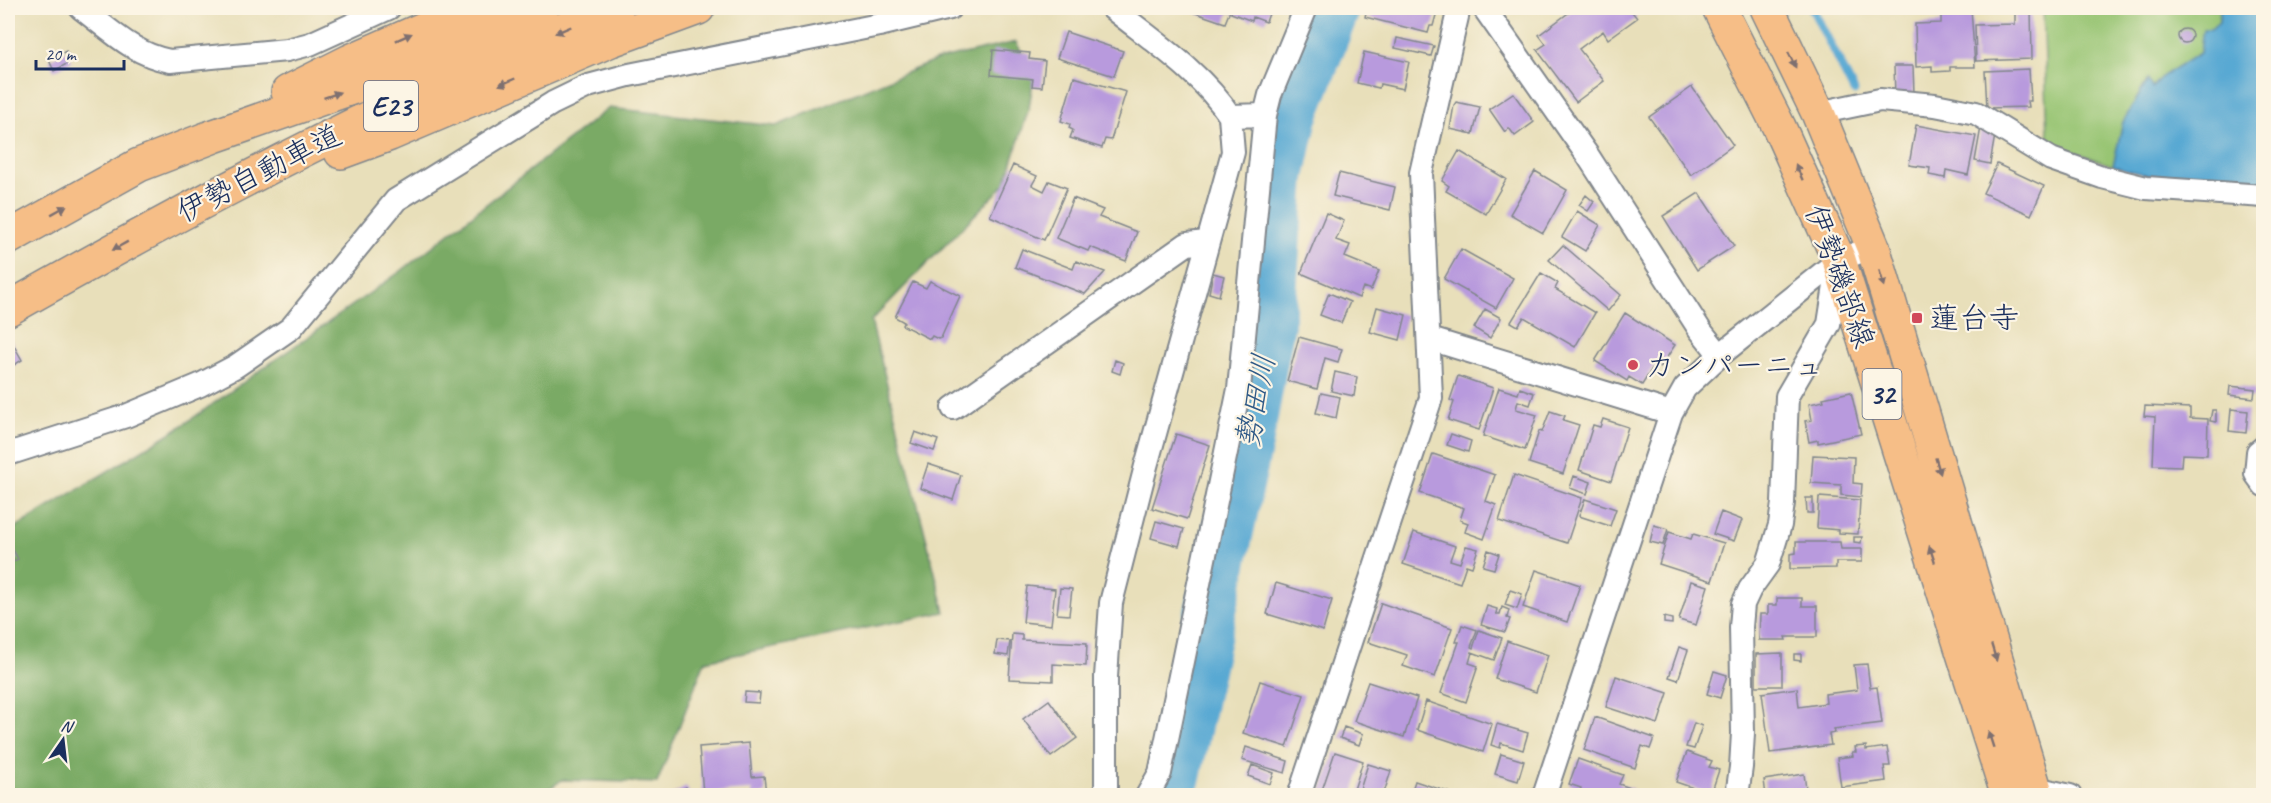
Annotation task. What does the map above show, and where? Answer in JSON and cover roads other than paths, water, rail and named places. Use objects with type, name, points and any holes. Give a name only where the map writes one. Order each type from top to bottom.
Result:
[{"type":"main road","name":"E23","points":[[139,165],[351,61],[471,8]]},
{"type":"main road","name":"伊勢自動車道","points":[[8,238],[139,165],[214,136],[380,78],[542,8]]},
{"type":"main road","name":"伊勢自動車道","points":[[8,309],[171,217],[392,106],[489,61],[617,8]]},
{"type":"main road","name":"E23","points":[[171,217],[390,134],[600,44],[698,8]]},
{"type":"main road","name":"伊勢磯部線","points":[[1719,8],[1779,127],[1839,260],[2027,793]]},
{"type":"main road","name":"伊勢磯部線","points":[[1767,8],[1818,113],[1873,247],[2027,793]]},
{"type":"street","points":[[81,8],[140,53],[170,61],[287,50],[303,46],[389,8]]},
{"type":"street","points":[[8,454],[126,416],[200,385],[259,351],[291,328],[396,200],[553,103],[588,86],[629,75],[879,25],[950,8]]},
{"type":"street","points":[[1106,795],[1106,677],[1111,603],[1146,466],[1233,152],[1230,116],[1219,99],[1195,75],[1112,8]]},
{"type":"street","points":[[1147,795],[1160,773],[1239,389],[1265,115],[1270,95],[1306,8]]},
{"type":"street","points":[[1299,795],[1431,398],[1430,339],[1426,314],[1420,173],[1459,8]]},
{"type":"street","points":[[1484,8],[1588,156],[1700,330],[1720,355]]},
{"type":"street","points":[[1818,113],[1880,100],[1935,105],[1976,113],[2051,159],[2102,177],[2146,188],[2264,196]]},
{"type":"street","points":[[1230,116],[1265,115]]},
{"type":"street","points":[[952,408],[1187,244],[1207,242]]},
{"type":"street","points":[[1544,795],[1671,413],[1685,388],[1720,355],[1839,260],[1873,247]]},
{"type":"street","points":[[1737,795],[1743,733],[1741,627],[1743,604],[1767,564],[1780,525],[1783,503],[1787,396],[1828,324],[1839,260]]},
{"type":"street","points":[[1430,339],[1671,413]]},
{"type":"street","points":[[2264,447],[2258,452],[2256,474],[2264,485]]},
{"type":"street","points":[[2027,793],[2070,795]]},
{"type":"water","points":[[2220,8],[2263,10],[2263,183],[2146,175],[2113,166],[2123,122],[2148,80],[2152,88],[2163,76],[2200,53],[2203,29],[2211,29],[2219,22]]},
{"type":"waterway","name":"勢田川","points":[[1167,796],[1175,776],[1248,438],[1269,323],[1279,176],[1292,116],[1334,8]]},
{"type":"waterway","points":[[1812,8],[1854,91]]},
{"type":"place","name":"蓮台寺","points":[[1917,318]]},
{"type":"place","name":"カンパーニュ","points":[[1633,365]]}]
